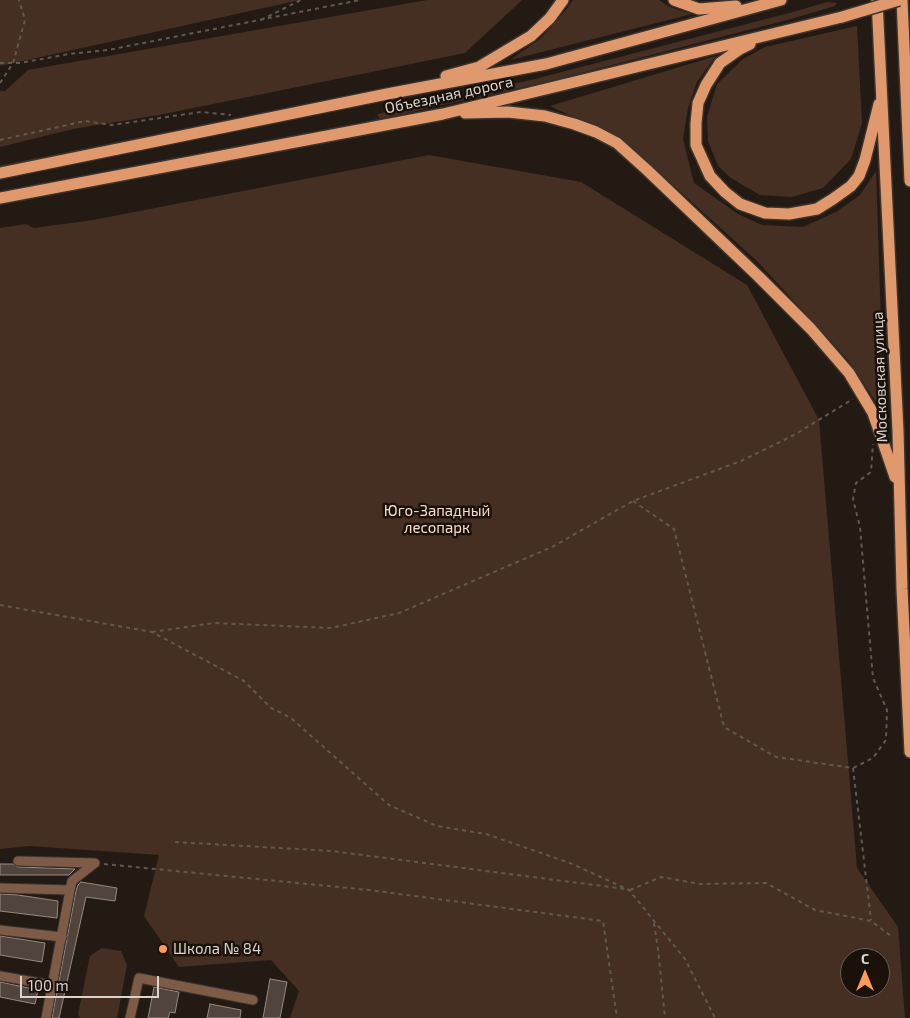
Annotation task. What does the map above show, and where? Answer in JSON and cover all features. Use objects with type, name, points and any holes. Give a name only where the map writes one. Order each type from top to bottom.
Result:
[{"type":"main road","points":[[387,94],[479,67],[531,36],[550,18],[563,0]]},
{"type":"main road","points":[[674,0],[699,9],[768,3]]},
{"type":"main road","name":"Объездная дорога","points":[[0,172],[546,64],[780,0]]},
{"type":"main road","name":"Московская улица","points":[[877,0],[898,431],[910,752]]},
{"type":"main road","points":[[900,0],[910,180]]},
{"type":"main road","name":"Объездная дорога","points":[[0,198],[443,114],[770,35],[900,0]]},
{"type":"main road","points":[[770,35],[740,49],[720,63],[706,85],[698,103],[696,146],[710,176],[740,204],[765,213],[789,214],[817,209],[851,186],[859,176],[865,160],[882,90]]},
{"type":"main road","points":[[904,56],[910,73]]},
{"type":"main road","points":[[443,114],[508,112],[545,116],[596,132],[617,143],[812,329],[849,373],[873,413],[899,488]]},
{"type":"lane","points":[[18,861],[95,863]]},
{"type":"lane","points":[[46,1018],[72,881],[95,863]]},
{"type":"lane","points":[[0,888],[70,890]]},
{"type":"lane","points":[[0,930],[62,937]]},
{"type":"lane","points":[[0,976],[52,986]]},
{"type":"lane","points":[[130,1018],[139,978],[254,1000]]},
{"type":"path","points":[[0,83],[13,63],[24,20],[19,0]]},
{"type":"path","points":[[259,21],[301,0]]},
{"type":"path","points":[[0,64],[108,50],[360,0]]},
{"type":"path","points":[[0,140],[85,121],[112,126],[201,112],[238,117]]},
{"type":"path","points":[[152,632],[214,623],[331,628],[399,613],[552,547],[632,501],[741,461],[794,435],[858,396]]},
{"type":"path","points":[[632,501],[674,530],[724,727],[776,757],[853,768],[872,758],[886,740],[887,710],[873,678],[860,526],[853,499],[856,483],[871,472],[873,436]]},
{"type":"path","points":[[0,605],[152,632],[244,681],[271,708],[290,718],[389,805],[437,826],[486,834],[570,863],[629,890],[685,959],[714,1018]]},
{"type":"path","points":[[853,768],[871,921]]},
{"type":"path","points":[[175,842],[332,851],[629,890],[661,878],[700,884],[766,883],[815,910],[871,921],[891,936]]},
{"type":"path","points":[[95,863],[369,890],[603,921],[617,1018]]},
{"type":"path","points":[[654,921],[665,1018]]},
{"type":"green space","points":[[0,0],[300,0],[0,66]]},
{"type":"green space","points":[[427,0],[522,0],[465,53],[159,115],[73,129],[0,147],[0,91],[5,91],[28,70]]},
{"type":"green space","points":[[573,0],[659,0],[670,7],[692,14],[510,60],[540,39]]},
{"type":"green space","points":[[827,2],[837,3],[835,6],[791,19],[546,82],[380,119],[377,114],[531,80]]},
{"type":"green space","points":[[857,26],[862,123],[851,159],[823,188],[792,197],[760,195],[731,178],[718,166],[708,141],[707,117],[717,84],[743,59],[765,47]]},
{"type":"green space","points":[[716,56],[697,82],[688,108],[683,139],[694,183],[738,214],[762,225],[803,227],[836,212],[860,195],[876,171],[884,414],[848,360],[757,261],[652,166],[603,131],[550,106]]},
{"type":"green space","name":"Юго-Западный лесопарк","points":[[429,155],[581,182],[747,285],[819,420],[857,868],[898,927],[905,1018],[290,1018],[299,991],[271,960],[179,967],[144,916],[159,855],[30,846],[0,849],[0,228],[26,224],[34,228],[93,220]]},
{"type":"green space","points":[[102,948],[121,951],[127,965],[117,1018],[80,1018],[78,1014],[90,956]]},
{"type":"building","points":[[0,864],[13,864],[18,867],[75,869],[69,875],[0,875]]},
{"type":"building","points":[[81,882],[117,888],[115,901],[86,897],[59,1018],[52,1018],[76,891]]},
{"type":"building","points":[[0,894],[58,901],[57,918],[0,911]]},
{"type":"building","points":[[0,936],[45,943],[42,962],[0,955]]},
{"type":"building","points":[[270,979],[287,982],[280,1018],[263,1018]]},
{"type":"building","points":[[0,982],[38,990],[35,1004],[0,997]]},
{"type":"building","points":[[154,987],[179,992],[175,1013],[170,1012],[168,1018],[148,1018]]},
{"type":"building","points":[[210,1004],[241,1010],[240,1018],[207,1018]]},
{"type":"place","name":"Школа № 84","points":[[163,949]]}]
